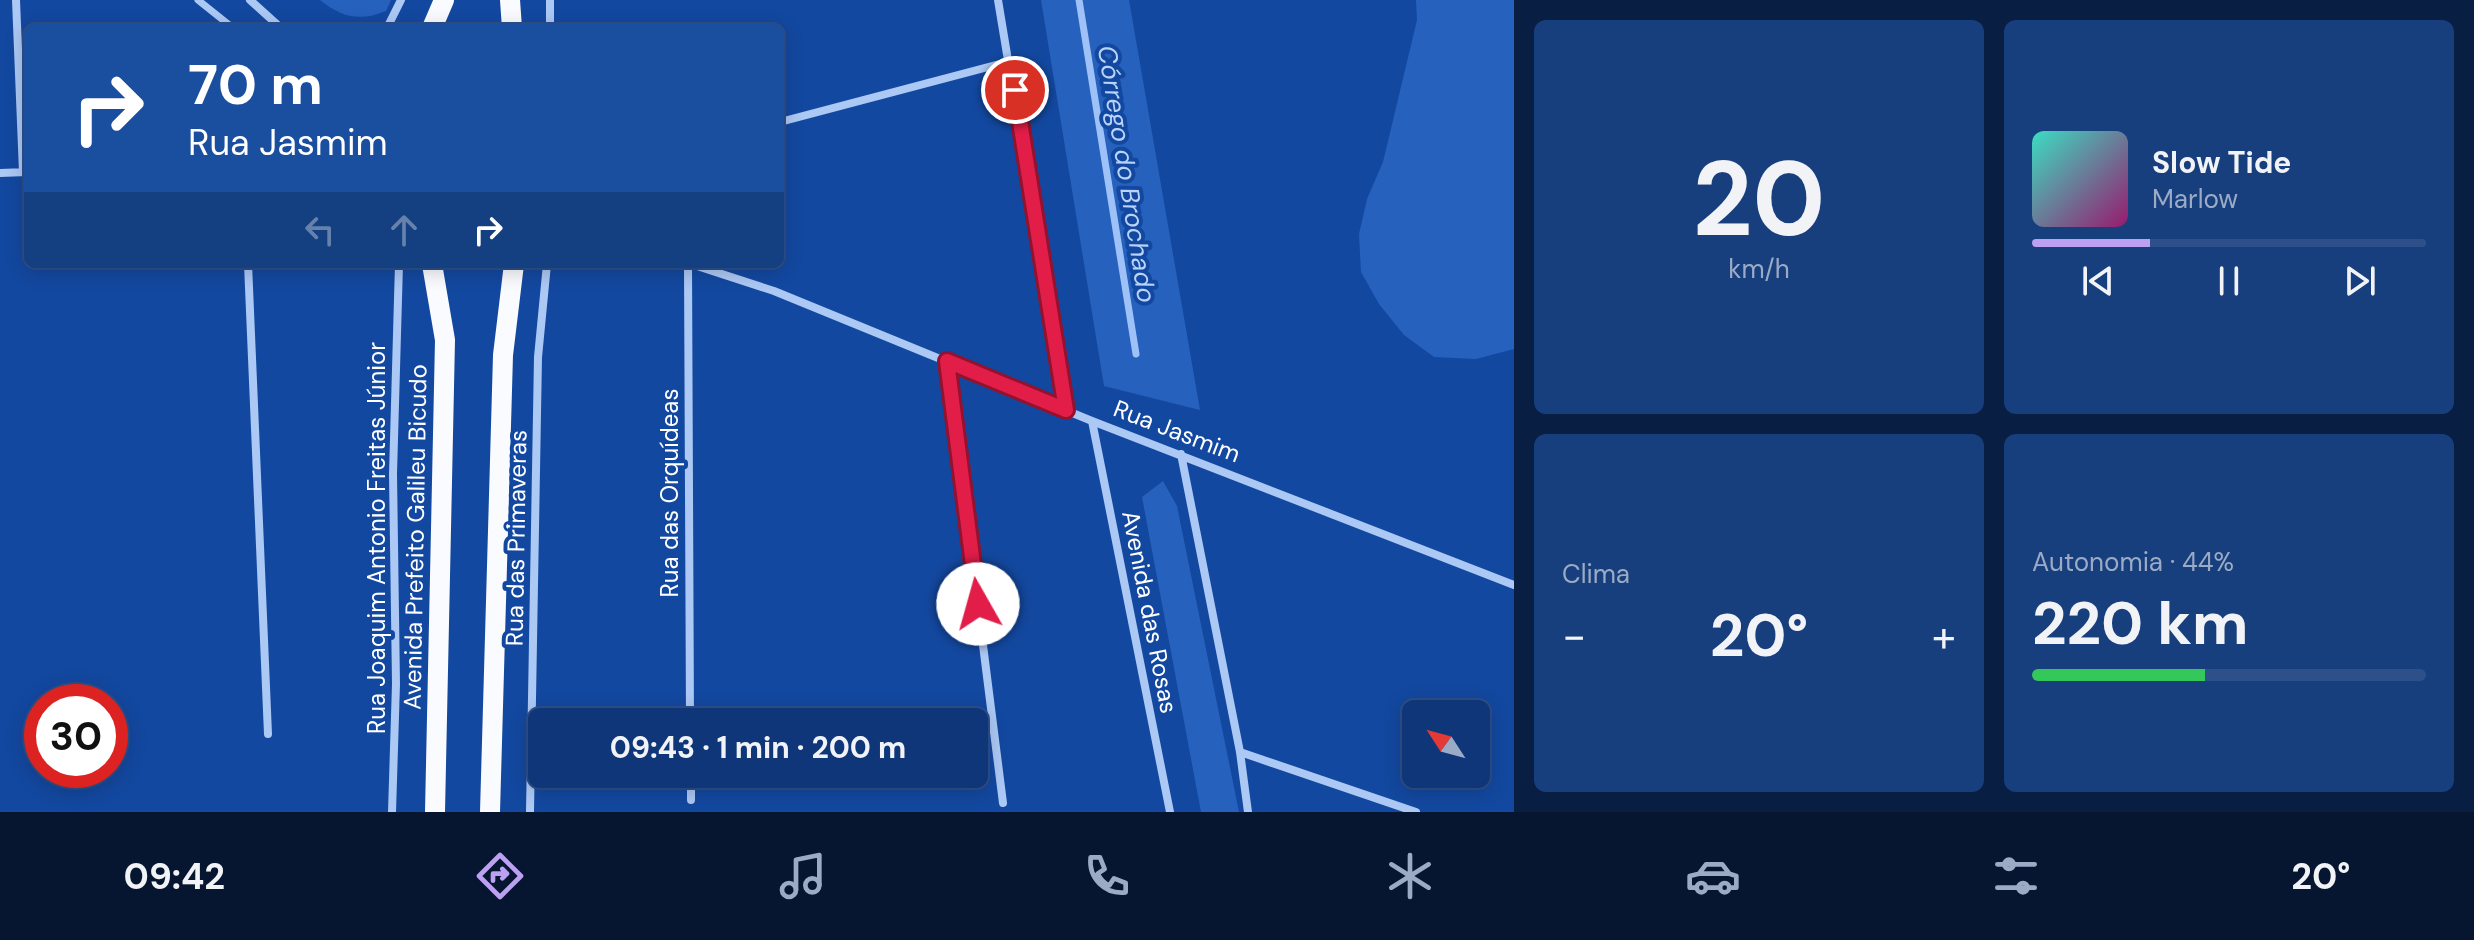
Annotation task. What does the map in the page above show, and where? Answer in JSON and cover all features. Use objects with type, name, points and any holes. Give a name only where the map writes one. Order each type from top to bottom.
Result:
[{"type":"main road","points":[[434,24],[444,0]]},
{"type":"main road","points":[[510,0],[512,24]]},
{"type":"main road","name":"Avenida Prefeito Galileu Bicudo","points":[[433,268],[445,340],[435,812]]},
{"type":"main road","points":[[490,812],[503,355],[514,268]]},
{"type":"street","points":[[16,0],[24,138]]},
{"type":"street","points":[[198,0],[228,24]]},
{"type":"street","points":[[250,0],[277,24]]},
{"type":"street","points":[[389,24],[401,0]]},
{"type":"street","points":[[550,24],[551,0]]},
{"type":"street","points":[[998,0],[1011,61],[1066,410]]},
{"type":"street","points":[[784,121],[1011,61]]},
{"type":"street","points":[[0,173],[24,172]]},
{"type":"street","points":[[248,268],[268,734]]},
{"type":"street","name":"Rua Joaquim Antonio Freitas Júnior","points":[[392,812],[396,684],[393,474],[399,268]]},
{"type":"street","name":"Rua das Primaveras","points":[[530,812],[538,357],[547,268]]},
{"type":"street","name":"Rua das Orquídeas","points":[[689,268],[690,708]]},
{"type":"street","name":"Rua Jasmim","points":[[702,268],[774,291],[1092,421],[1514,585]]},
{"type":"street","points":[[947,361],[1003,803]]},
{"type":"street","name":"Avenida das Rosas","points":[[1092,421],[1170,812]]},
{"type":"street","points":[[1181,454],[1240,752],[1248,812]]},
{"type":"street","points":[[1240,752],[1416,812]]},
{"type":"street","points":[[691,788],[691,800]]},
{"type":"shaded area","points":[[320,0],[391,0],[386,11],[359,17],[343,14]]},
{"type":"shaded area","points":[[1041,0],[1129,0],[1200,410],[1104,386]]},
{"type":"shaded area","points":[[1416,0],[1514,0],[1514,349],[1476,359],[1434,357],[1404,335],[1379,304],[1361,272],[1359,234],[1367,199],[1383,162],[1417,20]]},
{"type":"shaded area","points":[[1163,481],[1177,506],[1239,812],[1201,812],[1142,497]]},
{"type":"waterway","name":"Córrego do Brochado","points":[[1079,0],[1136,354]]},
{"type":"route","points":[[978,604],[947,361],[1066,410],[1015,90]]}]
